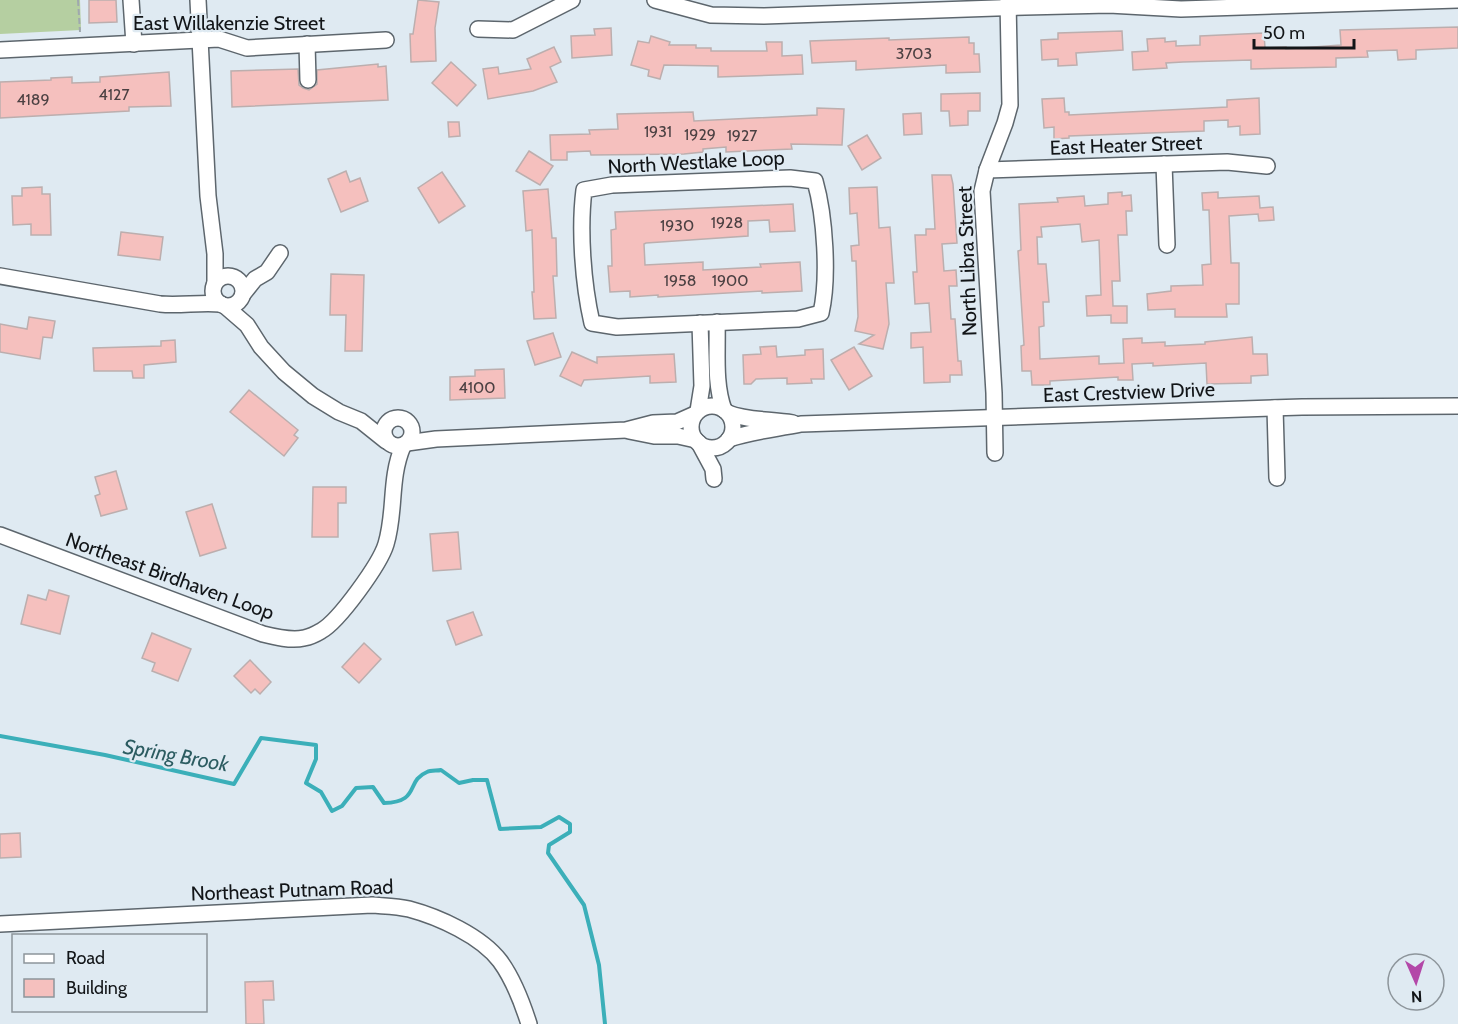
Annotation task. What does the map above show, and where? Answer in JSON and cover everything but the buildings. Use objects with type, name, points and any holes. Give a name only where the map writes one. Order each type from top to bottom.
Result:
[{"type":"street","points":[[131,0],[134,44]]},
{"type":"street","points":[[198,0],[208,196],[215,254],[214,297],[247,325],[261,347],[284,372],[313,396],[339,412],[361,421],[396,443],[626,430],[653,423],[677,422],[711,406],[726,411]]},
{"type":"street","points":[[478,29],[513,30],[572,0]]},
{"type":"street","points":[[655,0],[711,15],[764,16],[1008,4],[1109,5],[1182,9],[1458,0]]},
{"type":"street","name":"North Libra Street","points":[[995,453],[982,191],[1010,105],[1008,4]]},
{"type":"street","name":"East Willakenzie Street","points":[[0,50],[224,40],[242,48],[386,40]]},
{"type":"street","points":[[307,45],[308,80]]},
{"type":"street","name":"East Heater Street","points":[[987,170],[1164,164],[1242,163],[1267,166]]},
{"type":"street","points":[[1164,164],[1167,245]]},
{"type":"street","name":"North Westlake Loop","points":[[790,178],[814,181],[821,202],[826,292],[821,313],[798,319],[700,323],[617,327],[592,323],[587,301],[582,222],[584,190],[612,185],[731,180],[790,178]]},
{"type":"street","points":[[0,276],[160,304],[234,305],[255,279],[267,272],[280,253]]},
{"type":"street","points":[[215,254],[243,285],[242,297],[247,325]]},
{"type":"street","points":[[195,303],[222,277],[255,279]]},
{"type":"street","points":[[700,323],[702,386],[697,413],[691,428],[714,474],[733,426],[719,391],[717,322]]},
{"type":"street","name":"East Crestview Drive","points":[[727,441],[746,433],[801,424],[1275,408],[1458,406]]},
{"type":"street","points":[[1275,408],[1277,478]]},
{"type":"street","name":"East Crestview Drive","points":[[726,411],[746,419],[767,419],[801,424]]},
{"type":"street","points":[[361,421],[389,421],[402,418],[411,427],[435,439]]},
{"type":"street","points":[[389,421],[383,433],[396,443]]},
{"type":"street","points":[[396,443],[412,436],[411,427]]},
{"type":"street","points":[[626,430],[654,436],[678,436],[713,447],[727,441]]},
{"type":"street","name":"Northeast Birdhaven Loop","points":[[0,535],[263,634],[303,638],[321,631],[336,618],[376,565],[386,546],[396,443]]},
{"type":"street","name":"Northeast Putnam Road","points":[[0,924],[372,905],[407,908],[436,918],[476,939],[500,960],[518,992],[529,1024]]},
{"type":"path","points":[[78,0],[80,32]]},
{"type":"green space","points":[[0,0],[80,0],[81,30],[0,34]]},
{"type":"waterway","name":"Spring Brook","points":[[0,736],[105,755],[234,784],[261,738],[316,745],[316,759],[306,783],[321,792],[332,811],[342,806],[356,788],[373,787],[384,803],[396,802],[408,795],[420,776],[430,771],[441,770],[459,783],[487,780],[500,829],[541,827],[559,817],[570,824],[570,832],[549,845],[548,853],[584,905],[599,965],[605,1024]]}]
